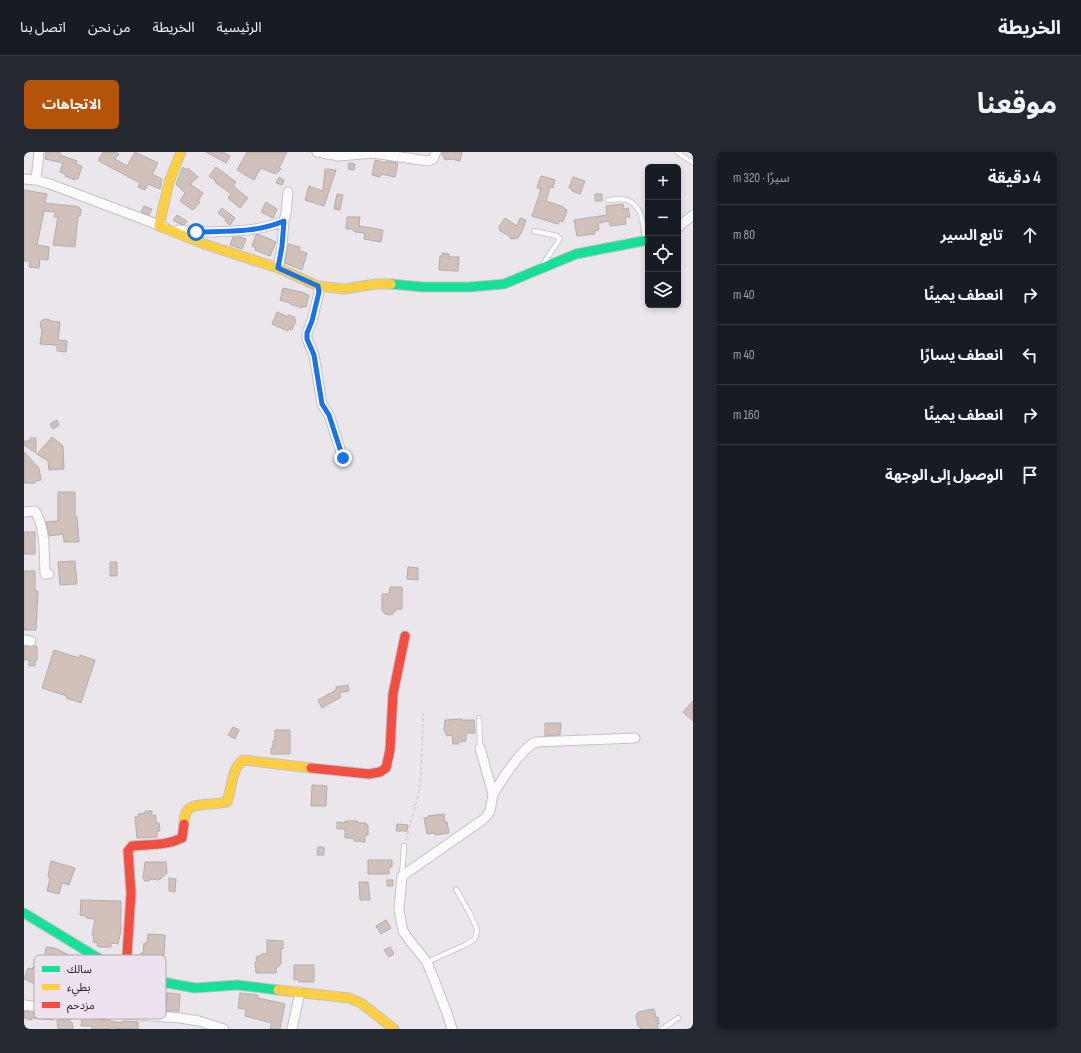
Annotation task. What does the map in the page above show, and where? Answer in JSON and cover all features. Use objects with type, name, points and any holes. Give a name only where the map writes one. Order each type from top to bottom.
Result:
[{"type":"street","points":[[36,180],[39,152]]},
{"type":"street","points":[[159,226],[169,182],[181,152]]},
{"type":"street","points":[[317,152],[339,156],[373,153],[428,161],[433,159],[436,152]]},
{"type":"street","points":[[24,179],[36,180],[204,244],[278,268],[318,286],[344,289],[376,284],[423,288],[488,286],[504,284],[576,254],[645,241]]},
{"type":"street","points":[[278,268],[288,192]]},
{"type":"street","points":[[681,225],[693,215]]},
{"type":"street","points":[[159,226],[184,231],[238,231],[261,228],[284,221]]},
{"type":"street","points":[[318,286],[319,292],[312,321],[307,333],[307,339],[314,355],[322,404],[329,415],[343,458]]},
{"type":"street","points":[[24,512],[35,511],[39,520],[43,542],[45,574],[49,574]]},
{"type":"street","points":[[127,955],[131,893],[128,851],[132,846],[169,844],[176,842],[182,838],[188,810],[192,806],[221,804],[227,802],[236,767],[239,762],[243,760],[369,774],[379,773],[384,769],[387,765],[391,743],[392,703],[405,636]]},
{"type":"street","points":[[452,1029],[448,1013],[427,962],[403,931],[399,910],[402,876],[486,817],[490,811],[493,794],[512,764],[536,742],[635,738]]},
{"type":"street","points":[[480,748],[493,794]]},
{"type":"street","points":[[24,913],[93,955]]},
{"type":"street","points":[[166,983],[195,988],[237,985],[355,1000],[394,1029]]},
{"type":"street","points":[[292,1029],[300,992]]},
{"type":"street","points":[[24,1005],[34,1006]]},
{"type":"street","points":[[166,1017],[199,1021],[224,1029]]},
{"type":"lane","points":[[677,152],[693,163]]},
{"type":"lane","points":[[608,200],[626,200],[636,206],[641,212],[646,236]]},
{"type":"lane","points":[[534,231],[557,236],[560,239],[539,269]]},
{"type":"lane","points":[[479,718],[480,748]]},
{"type":"lane","points":[[402,876],[404,846]]},
{"type":"lane","points":[[427,962],[475,939],[476,929],[469,912],[456,889]]},
{"type":"lane","points":[[662,1029],[678,1018]]},
{"type":"path","points":[[404,846],[418,796],[421,776],[423,713]]},
{"type":"building","points":[[46,152],[60,152],[60,155],[77,161],[76,164],[82,166],[78,179],[75,178],[75,180],[60,172],[63,163],[45,159]]},
{"type":"building","points":[[103,152],[115,152],[119,154],[115,159],[127,166],[135,152],[158,163],[152,174],[162,179],[160,189],[148,184],[145,190],[138,187],[140,183],[99,161]]},
{"type":"building","points":[[206,152],[223,152],[230,156],[226,163]]},
{"type":"building","points":[[247,152],[287,152],[279,168],[281,169],[276,174],[261,168],[254,180],[237,170]]},
{"type":"building","points":[[442,152],[462,152],[460,161],[452,159],[445,160]]},
{"type":"building","points":[[375,160],[386,163],[386,161],[398,163],[395,177],[381,174],[380,177],[372,175]]},
{"type":"building","points":[[349,163],[355,164],[354,170],[348,169]]},
{"type":"building","points":[[183,167],[186,170],[188,168],[198,177],[190,184],[203,193],[198,201],[200,202],[193,210],[180,201],[185,193],[176,184]]},
{"type":"building","points":[[216,167],[236,182],[233,186],[248,198],[240,208],[228,198],[231,194],[209,176]]},
{"type":"building","points":[[325,169],[336,170],[324,206],[305,200],[309,186],[323,191]]},
{"type":"building","points":[[541,176],[555,180],[553,188],[550,187],[546,201],[564,207],[563,208],[567,210],[563,222],[559,221],[558,224],[532,216],[541,189],[537,188]]},
{"type":"building","points":[[279,177],[284,180],[282,185],[276,183]]},
{"type":"building","points":[[573,177],[585,181],[580,194],[569,188]]},
{"type":"building","points":[[24,190],[47,194],[45,203],[79,207],[79,209],[81,209],[80,216],[78,216],[75,247],[53,245],[58,217],[54,217],[55,212],[44,211],[37,245],[49,247],[48,260],[40,259],[39,268],[29,267],[30,261],[24,261]]},
{"type":"building","points":[[337,194],[343,195],[340,210],[334,209]]},
{"type":"building","points":[[595,194],[602,194],[602,201],[595,201]]},
{"type":"building","points":[[266,202],[277,209],[273,218],[261,212]]},
{"type":"building","points":[[623,204],[624,209],[628,208],[630,217],[625,217],[626,224],[610,226],[609,221],[598,223],[599,230],[594,231],[595,234],[577,236],[574,220],[607,215],[606,206]]},
{"type":"building","points":[[144,206],[152,209],[149,215],[141,212]]},
{"type":"building","points":[[222,208],[235,218],[230,225],[225,221],[226,219],[218,213]]},
{"type":"building","points":[[177,215],[187,221],[184,225],[173,220]]},
{"type":"building","points":[[347,217],[360,217],[359,226],[383,230],[381,242],[364,239],[365,233],[355,232],[352,229],[346,229]]},
{"type":"building","points":[[505,218],[517,226],[520,218],[526,220],[518,238],[511,239],[508,235],[500,231],[499,227]]},
{"type":"building","points":[[258,234],[276,242],[270,256],[255,250],[256,248],[252,246],[256,235]]},
{"type":"building","points":[[233,237],[246,239],[242,249],[230,245]]},
{"type":"building","points":[[288,244],[300,247],[299,251],[307,253],[302,270],[285,263]]},
{"type":"building","points":[[442,253],[449,254],[449,257],[459,257],[458,271],[439,270],[440,256],[442,256]]},
{"type":"building","points":[[283,288],[309,295],[306,307],[302,306],[302,308],[280,300]]},
{"type":"building","points":[[277,312],[288,317],[288,315],[295,317],[294,319],[296,320],[292,330],[289,329],[288,331],[272,324]]},
{"type":"building","points":[[47,319],[60,322],[58,340],[67,341],[66,352],[57,351],[57,345],[40,344],[42,331],[40,324],[42,320]]},
{"type":"building","points":[[57,420],[59,425],[53,429],[50,424]]},
{"type":"building","points":[[52,437],[63,446],[64,469],[49,470],[48,461],[37,454]]},
{"type":"building","points":[[30,438],[36,438],[36,453],[24,445],[24,441],[30,441]]},
{"type":"building","points":[[24,452],[39,468],[41,480],[35,481],[35,483],[24,483]]},
{"type":"building","points":[[58,492],[75,492],[75,517],[77,517],[79,542],[64,542],[63,534],[49,536],[46,522],[58,521]]},
{"type":"building","points":[[24,532],[35,532],[35,554],[24,554]]},
{"type":"building","points":[[75,561],[77,584],[60,585],[58,562]]},
{"type":"building","points":[[110,562],[117,562],[117,576],[110,576]]},
{"type":"building","points":[[408,567],[418,568],[418,580],[407,579]]},
{"type":"building","points":[[24,571],[35,571],[35,591],[38,591],[36,630],[24,630]]},
{"type":"building","points":[[390,587],[402,587],[402,609],[397,609],[393,614],[388,615],[382,610],[382,594],[389,594]]},
{"type":"building","points":[[24,646],[37,646],[37,660],[35,660],[35,666],[29,666],[29,660],[24,660]]},
{"type":"building","points":[[54,650],[79,658],[80,655],[95,660],[81,703],[66,698],[67,696],[42,688]]},
{"type":"building","points":[[348,685],[349,691],[339,693],[341,697],[322,708],[318,700],[336,690],[336,687]]},
{"type":"building","points":[[693,701],[693,721],[683,712]]},
{"type":"building","points":[[445,720],[474,720],[475,733],[466,733],[466,741],[458,742],[459,744],[453,744],[452,735],[447,736],[444,730]]},
{"type":"building","points":[[545,723],[561,723],[560,735],[545,736]]},
{"type":"building","points":[[233,727],[239,730],[235,739],[228,735]]},
{"type":"building","points":[[275,730],[290,730],[290,754],[271,754],[273,741],[275,741]]},
{"type":"building","points":[[312,785],[327,786],[326,806],[311,806]]},
{"type":"building","points":[[145,811],[152,811],[152,816],[156,815],[156,823],[159,823],[160,831],[157,831],[157,837],[137,838],[135,817],[138,817],[138,814],[145,813]]},
{"type":"building","points":[[444,814],[449,833],[435,835],[435,833],[427,834],[424,818]]},
{"type":"building","points":[[345,821],[358,821],[358,823],[366,823],[366,825],[368,825],[368,835],[365,835],[365,842],[354,841],[354,838],[345,838],[345,829],[337,829],[337,822],[345,823]]},
{"type":"building","points":[[397,824],[408,825],[407,831],[396,831]]},
{"type":"building","points":[[318,847],[324,847],[324,855],[317,855]]},
{"type":"building","points":[[368,860],[392,860],[392,867],[389,867],[389,874],[368,874]]},
{"type":"building","points":[[51,861],[75,868],[69,885],[62,883],[59,894],[47,891],[50,879],[48,876]]},
{"type":"building","points":[[145,862],[166,862],[167,873],[159,880],[151,879],[149,881],[145,881],[143,878]]},
{"type":"building","points":[[169,878],[176,879],[175,892],[169,891]]},
{"type":"building","points":[[387,880],[393,880],[393,886],[387,886]]},
{"type":"building","points":[[359,882],[368,882],[370,900],[360,900]]},
{"type":"building","points":[[81,900],[121,901],[121,930],[118,944],[111,943],[111,947],[101,947],[97,946],[98,943],[93,942],[94,935],[92,935],[95,919],[86,918],[86,916],[80,915]]},
{"type":"building","points":[[386,920],[391,928],[381,934],[376,926]]},
{"type":"building","points":[[148,934],[165,935],[164,955],[141,955],[141,953],[143,953],[144,943],[147,943]]},
{"type":"building","points":[[267,940],[283,941],[283,949],[281,949],[281,964],[276,969],[276,973],[256,973],[256,957],[261,954],[267,954]]},
{"type":"building","points":[[46,947],[55,948],[68,955],[45,955]]},
{"type":"building","points":[[390,947],[394,954],[389,957],[384,950]]},
{"type":"building","points":[[294,965],[314,965],[314,982],[299,982],[298,979],[294,980]]},
{"type":"building","points":[[34,967],[34,984],[24,979],[28,968],[32,969]]},
{"type":"building","points":[[167,993],[180,994],[179,1011],[166,1011]]},
{"type":"building","points":[[240,993],[258,995],[258,998],[285,1004],[280,1029],[270,1029],[272,1023],[245,1016],[246,1009],[238,1008]]},
{"type":"building","points":[[654,1009],[656,1017],[658,1017],[658,1029],[641,1029],[638,1026],[636,1016],[638,1012]]},
{"type":"building","points":[[24,1011],[34,1012],[34,1018],[31,1018],[31,1020],[24,1018]]},
{"type":"building","points":[[70,1019],[73,1029],[58,1029],[57,1020]]},
{"type":"building","points":[[82,1019],[110,1020],[122,1023],[122,1021],[138,1022],[138,1029],[92,1029],[92,1026],[81,1026]]},
{"type":"traffic: fast","points":[[391,284],[423,287],[470,287],[504,284],[576,254],[645,241]]},
{"type":"traffic: fast","points":[[24,913],[93,955]]},
{"type":"traffic: fast","points":[[166,983],[195,988],[237,985],[278,990]]},
{"type":"traffic: slow","points":[[181,152],[169,182],[159,226],[204,244],[278,268],[318,286],[344,289],[376,284],[391,284]]},
{"type":"traffic: slow","points":[[184,824],[184,819],[190,808],[199,805],[227,802],[234,774],[239,764],[243,760],[311,768]]},
{"type":"traffic: slow","points":[[278,990],[349,998],[361,1003],[394,1029]]},
{"type":"traffic: jam","points":[[311,768],[369,774],[380,772],[386,768],[390,750],[393,694],[405,636]]},
{"type":"traffic: jam","points":[[127,955],[131,893],[128,851],[132,846],[164,844],[176,841],[182,838],[184,824]]},
{"type":"route","points":[[196,232],[238,231],[261,228],[284,221],[278,268],[318,286],[319,292],[312,321],[307,333],[307,339],[314,355],[322,404],[329,415],[343,458]]}]
